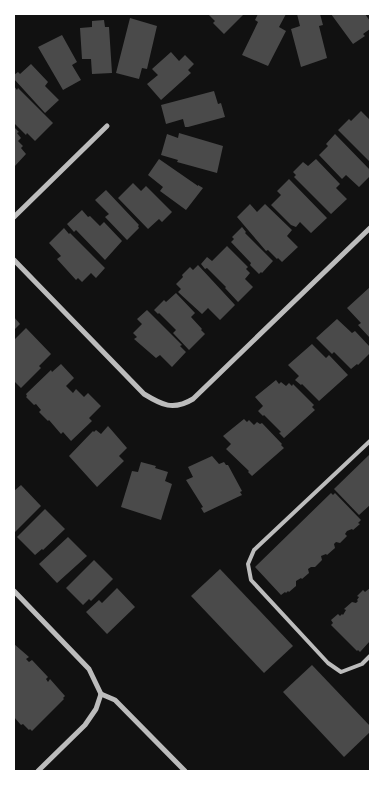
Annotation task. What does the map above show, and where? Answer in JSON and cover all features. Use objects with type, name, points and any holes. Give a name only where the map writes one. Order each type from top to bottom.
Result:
[{"type":"street","points":[[14,216],[107,126]]},
{"type":"street","points":[[14,260],[144,394],[159,403],[173,406],[184,404],[193,399],[370,228]]},
{"type":"street","points":[[14,591],[88,669],[101,694],[115,700],[185,771]]},
{"type":"street","points":[[38,771],[85,725],[96,710],[101,694]]},
{"type":"lane","points":[[370,441],[254,550],[248,564],[251,580],[328,663],[341,672],[362,664],[370,656]]},
{"type":"building","points":[[208,14],[244,14],[224,34],[213,23],[215,21]]},
{"type":"building","points":[[258,14],[286,14],[279,27],[286,31],[268,66],[242,55],[258,22],[255,20]]},
{"type":"building","points":[[297,14],[320,14],[323,25],[319,26],[327,58],[301,67],[291,29],[300,26]]},
{"type":"building","points":[[331,14],[365,14],[370,21],[370,29],[363,34],[365,36],[353,44]]},
{"type":"building","points":[[130,18],[157,26],[147,69],[142,68],[139,79],[116,73]]},
{"type":"building","points":[[104,20],[105,27],[109,27],[112,73],[92,74],[91,59],[82,59],[80,28],[92,27],[92,21]]},
{"type":"building","points":[[62,35],[77,62],[72,65],[81,80],[63,90],[38,47]]},
{"type":"building","points":[[171,52],[179,61],[185,55],[194,64],[188,70],[191,73],[161,100],[147,84],[158,75],[152,69]]},
{"type":"building","points":[[31,64],[48,82],[45,86],[59,100],[45,113],[14,79],[14,75],[18,72],[20,74]]},
{"type":"building","points":[[14,86],[53,123],[35,141],[14,123]]},
{"type":"building","points":[[214,91],[218,104],[221,103],[225,117],[188,127],[185,127],[183,119],[166,124],[161,105]]},
{"type":"building","points":[[361,111],[370,120],[370,162],[338,130]]},
{"type":"building","points":[[14,127],[19,132],[17,133],[21,138],[18,141],[23,146],[21,148],[26,154],[14,167]]},
{"type":"building","points":[[179,133],[223,146],[217,173],[177,162],[178,160],[161,155],[167,134],[178,138]]},
{"type":"building","points":[[335,134],[370,170],[370,176],[359,187],[346,175],[342,179],[319,155],[328,146],[326,144]]},
{"type":"building","points":[[159,159],[203,188],[186,210],[160,191],[163,187],[148,175]]},
{"type":"building","points":[[316,159],[340,184],[336,188],[347,199],[331,214],[294,177],[296,175],[293,172],[303,162],[308,166]]},
{"type":"building","points":[[289,179],[327,218],[311,233],[300,222],[296,227],[291,225],[271,205],[281,195],[277,191]]},
{"type":"building","points":[[133,183],[141,191],[146,186],[172,212],[162,222],[159,219],[148,229],[118,198]]},
{"type":"building","points":[[106,190],[139,225],[139,228],[127,240],[105,217],[109,214],[95,200]]},
{"type":"building","points":[[250,204],[257,212],[265,204],[292,230],[287,236],[298,247],[282,262],[268,250],[266,251],[237,217]]},
{"type":"building","points":[[82,210],[100,226],[104,222],[122,241],[105,260],[76,230],[74,232],[67,224]]},
{"type":"building","points":[[242,227],[245,233],[273,261],[262,273],[259,274],[250,265],[251,263],[231,242],[234,239],[232,237]]},
{"type":"building","points":[[64,228],[105,268],[96,278],[91,273],[82,282],[78,278],[76,280],[57,259],[61,256],[49,243]]},
{"type":"building","points":[[227,246],[248,267],[246,269],[250,273],[245,279],[253,287],[238,302],[226,287],[201,264],[207,257],[212,261]]},
{"type":"building","points":[[198,265],[235,305],[220,320],[208,308],[202,314],[178,292],[181,289],[176,284],[183,277],[182,275],[190,267],[193,270]]},
{"type":"building","points":[[370,287],[370,338],[358,325],[361,323],[347,308]]},
{"type":"building","points":[[176,293],[195,313],[191,317],[205,334],[189,350],[173,333],[176,330],[154,310],[164,300],[166,302]]},
{"type":"building","points":[[147,310],[182,345],[180,346],[186,352],[172,367],[160,355],[156,358],[134,339],[137,337],[133,333],[142,324],[137,319]]},
{"type":"building","points":[[14,317],[20,324],[14,330]]},
{"type":"building","points":[[337,319],[352,333],[355,331],[370,347],[370,353],[351,369],[316,338]]},
{"type":"building","points":[[26,328],[51,354],[39,366],[41,368],[21,388],[14,381],[14,340]]},
{"type":"building","points":[[312,344],[326,358],[329,355],[348,375],[319,401],[302,384],[295,380],[299,376],[288,365]]},
{"type":"building","points":[[61,364],[74,378],[66,386],[73,393],[76,389],[84,397],[88,393],[101,406],[89,418],[92,421],[71,441],[63,432],[61,434],[39,412],[41,410],[36,404],[34,405],[26,397],[26,394],[51,370],[52,372]]},
{"type":"building","points":[[276,380],[279,384],[281,382],[286,386],[289,383],[292,386],[293,384],[314,405],[312,407],[315,410],[284,438],[279,433],[281,432],[258,411],[263,406],[255,397]]},
{"type":"building","points":[[244,419],[247,422],[249,420],[254,425],[257,422],[262,423],[284,448],[252,476],[226,449],[231,444],[223,436]]},
{"type":"building","points":[[108,426],[127,448],[119,456],[124,461],[97,487],[69,456],[93,431],[96,430],[101,434]]},
{"type":"building","points":[[370,454],[370,505],[359,515],[334,489]]},
{"type":"building","points":[[212,456],[219,464],[224,462],[228,465],[242,491],[240,492],[242,495],[204,513],[201,508],[203,507],[186,480],[193,477],[188,467]]},
{"type":"building","points":[[141,462],[168,472],[165,481],[172,484],[161,520],[121,507],[132,471],[138,472]]},
{"type":"building","points":[[21,485],[41,506],[14,533],[14,491]]},
{"type":"building","points":[[331,493],[333,495],[335,493],[361,520],[358,523],[360,524],[353,530],[347,531],[345,534],[347,536],[340,543],[336,542],[334,544],[335,548],[327,555],[321,556],[322,560],[315,567],[308,569],[309,573],[296,581],[296,586],[289,592],[281,595],[255,567]]},
{"type":"building","points":[[45,509],[65,529],[35,555],[17,537]]},
{"type":"building","points":[[68,537],[87,556],[57,583],[39,564]]},
{"type":"building","points":[[94,560],[113,579],[91,601],[89,599],[83,605],[66,588]]},
{"type":"building","points":[[220,569],[293,646],[264,673],[191,596]]},
{"type":"building","points":[[117,588],[135,607],[107,634],[86,612],[99,600],[102,603]]},
{"type":"building","points":[[370,588],[370,641],[360,652],[331,625],[333,623],[331,620],[338,614],[340,616],[343,615],[346,610],[344,609],[352,602],[356,603],[358,601],[359,597],[357,596],[363,590],[365,592]]},
{"type":"building","points":[[14,644],[29,657],[26,659],[29,662],[32,660],[48,677],[46,679],[48,682],[50,679],[65,696],[32,731],[23,724],[21,725],[14,717]]},
{"type":"building","points":[[312,665],[370,726],[370,732],[344,757],[283,692]]}]
